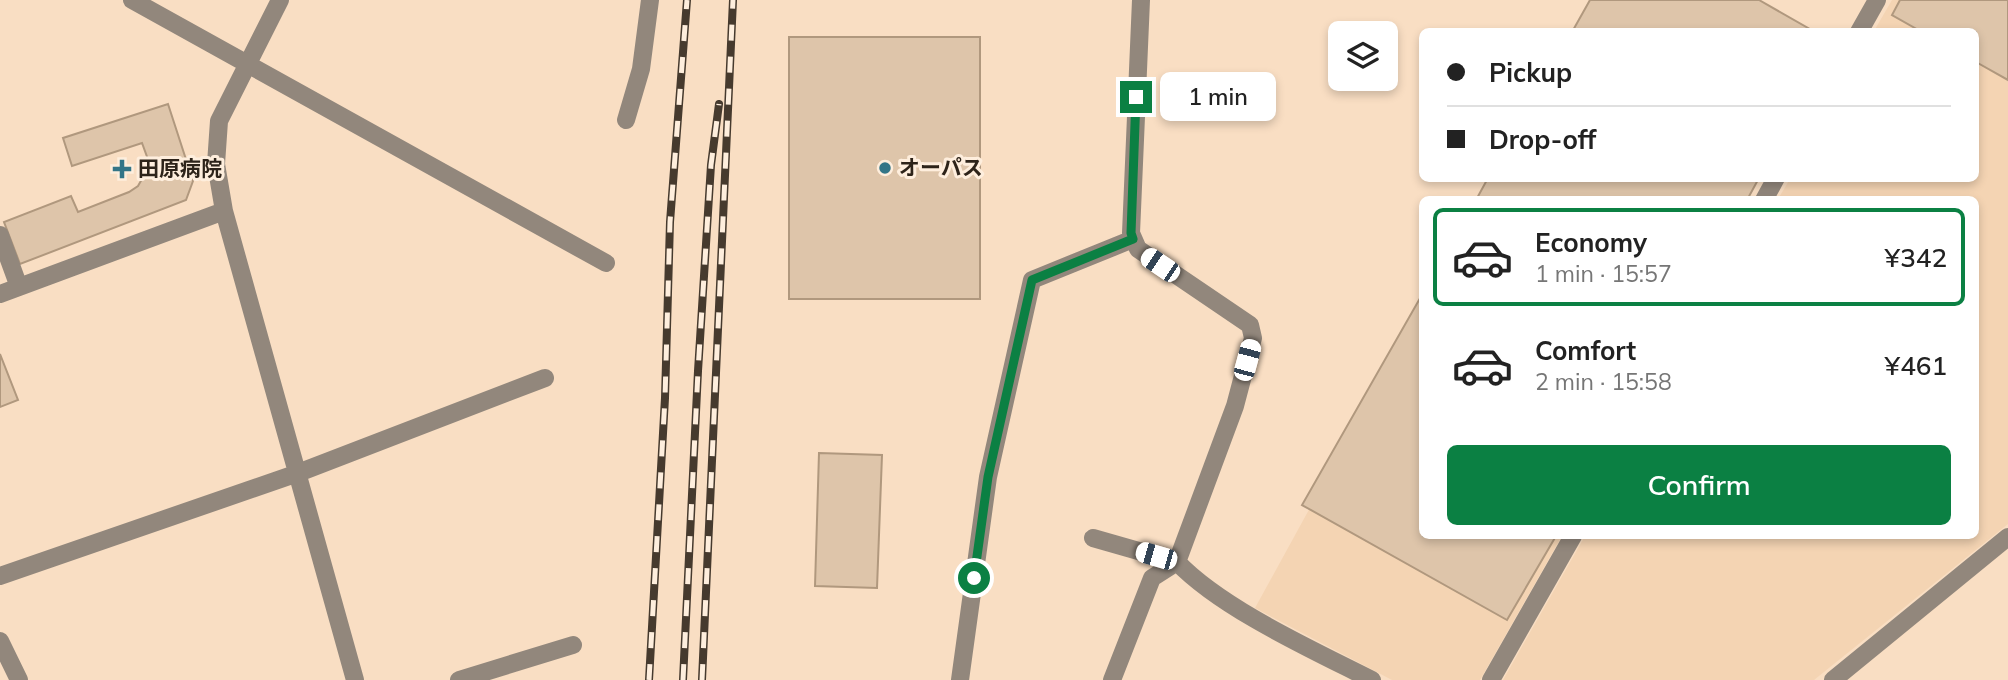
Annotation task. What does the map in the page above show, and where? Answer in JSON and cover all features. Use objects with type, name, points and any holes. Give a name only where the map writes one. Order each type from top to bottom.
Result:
[{"type":"street","points":[[132,0],[606,262]]},
{"type":"street","points":[[281,0],[219,121],[216,164],[224,211],[355,680]]},
{"type":"street","points":[[626,120],[641,69],[649,0]]},
{"type":"street","points":[[1112,680],[1152,578],[1177,562],[1235,405],[1253,338],[1250,325],[1138,249],[1131,233],[1141,0]]},
{"type":"street","points":[[1862,28],[1877,0]]},
{"type":"street","points":[[0,294],[224,211]]},
{"type":"street","points":[[0,235],[19,287]]},
{"type":"street","points":[[960,680],[988,477],[1032,280],[1133,239]]},
{"type":"street","points":[[0,576],[298,473],[545,378]]},
{"type":"street","points":[[1833,680],[2008,537]]},
{"type":"street","points":[[1093,538],[1177,562],[1195,580],[1237,606],[1372,680]]},
{"type":"street","points":[[1491,680],[1571,539]]},
{"type":"street","points":[[0,641],[19,680]]},
{"type":"street","points":[[459,680],[573,645]]},
{"type":"shaded area","points":[[1892,0],[2008,0],[2008,524],[1814,680],[1503,680],[1583,539],[1979,539],[1979,196],[1780,196],[1788,182],[1979,182],[1979,28],[1876,28]]},
{"type":"shaded area","points":[[1419,309],[1419,539],[1560,539],[1480,680],[1392,680],[1255,608]]},
{"type":"building","points":[[1590,0],[1759,0],[1808,28],[1574,28]]},
{"type":"building","points":[[1900,0],[2008,0],[2008,80],[1979,64],[1979,28],[1915,28],[1892,15]]},
{"type":"building","name":"オーパス","points":[[789,37],[980,37],[980,299],[789,299]]},
{"type":"building","points":[[168,104],[193,181],[186,200],[20,264],[4,222],[71,196],[78,212],[129,192],[138,186],[150,165],[142,143],[72,166],[63,138]]},
{"type":"building","points":[[1486,182],[1757,182],[1749,196],[1478,196]]},
{"type":"building","points":[[1419,300],[1419,539],[1554,539],[1507,620],[1302,505]]},
{"type":"building","points":[[0,354],[18,400],[0,407]]},
{"type":"building","points":[[819,453],[882,455],[877,588],[815,586]]},
{"type":"railway","points":[[649,680],[665,398],[670,222],[687,0]]},
{"type":"railway","points":[[702,680],[733,0]]},
{"type":"railway","points":[[683,680],[698,371],[711,165],[719,104]]},
{"type":"place","name":"オーパス","points":[[885,168]]},
{"type":"place","name":"田原病院","points":[[122,169]]},
{"type":"route","points":[[974,578],[988,477],[1032,280],[1133,239],[1131,233],[1136,97]]}]
